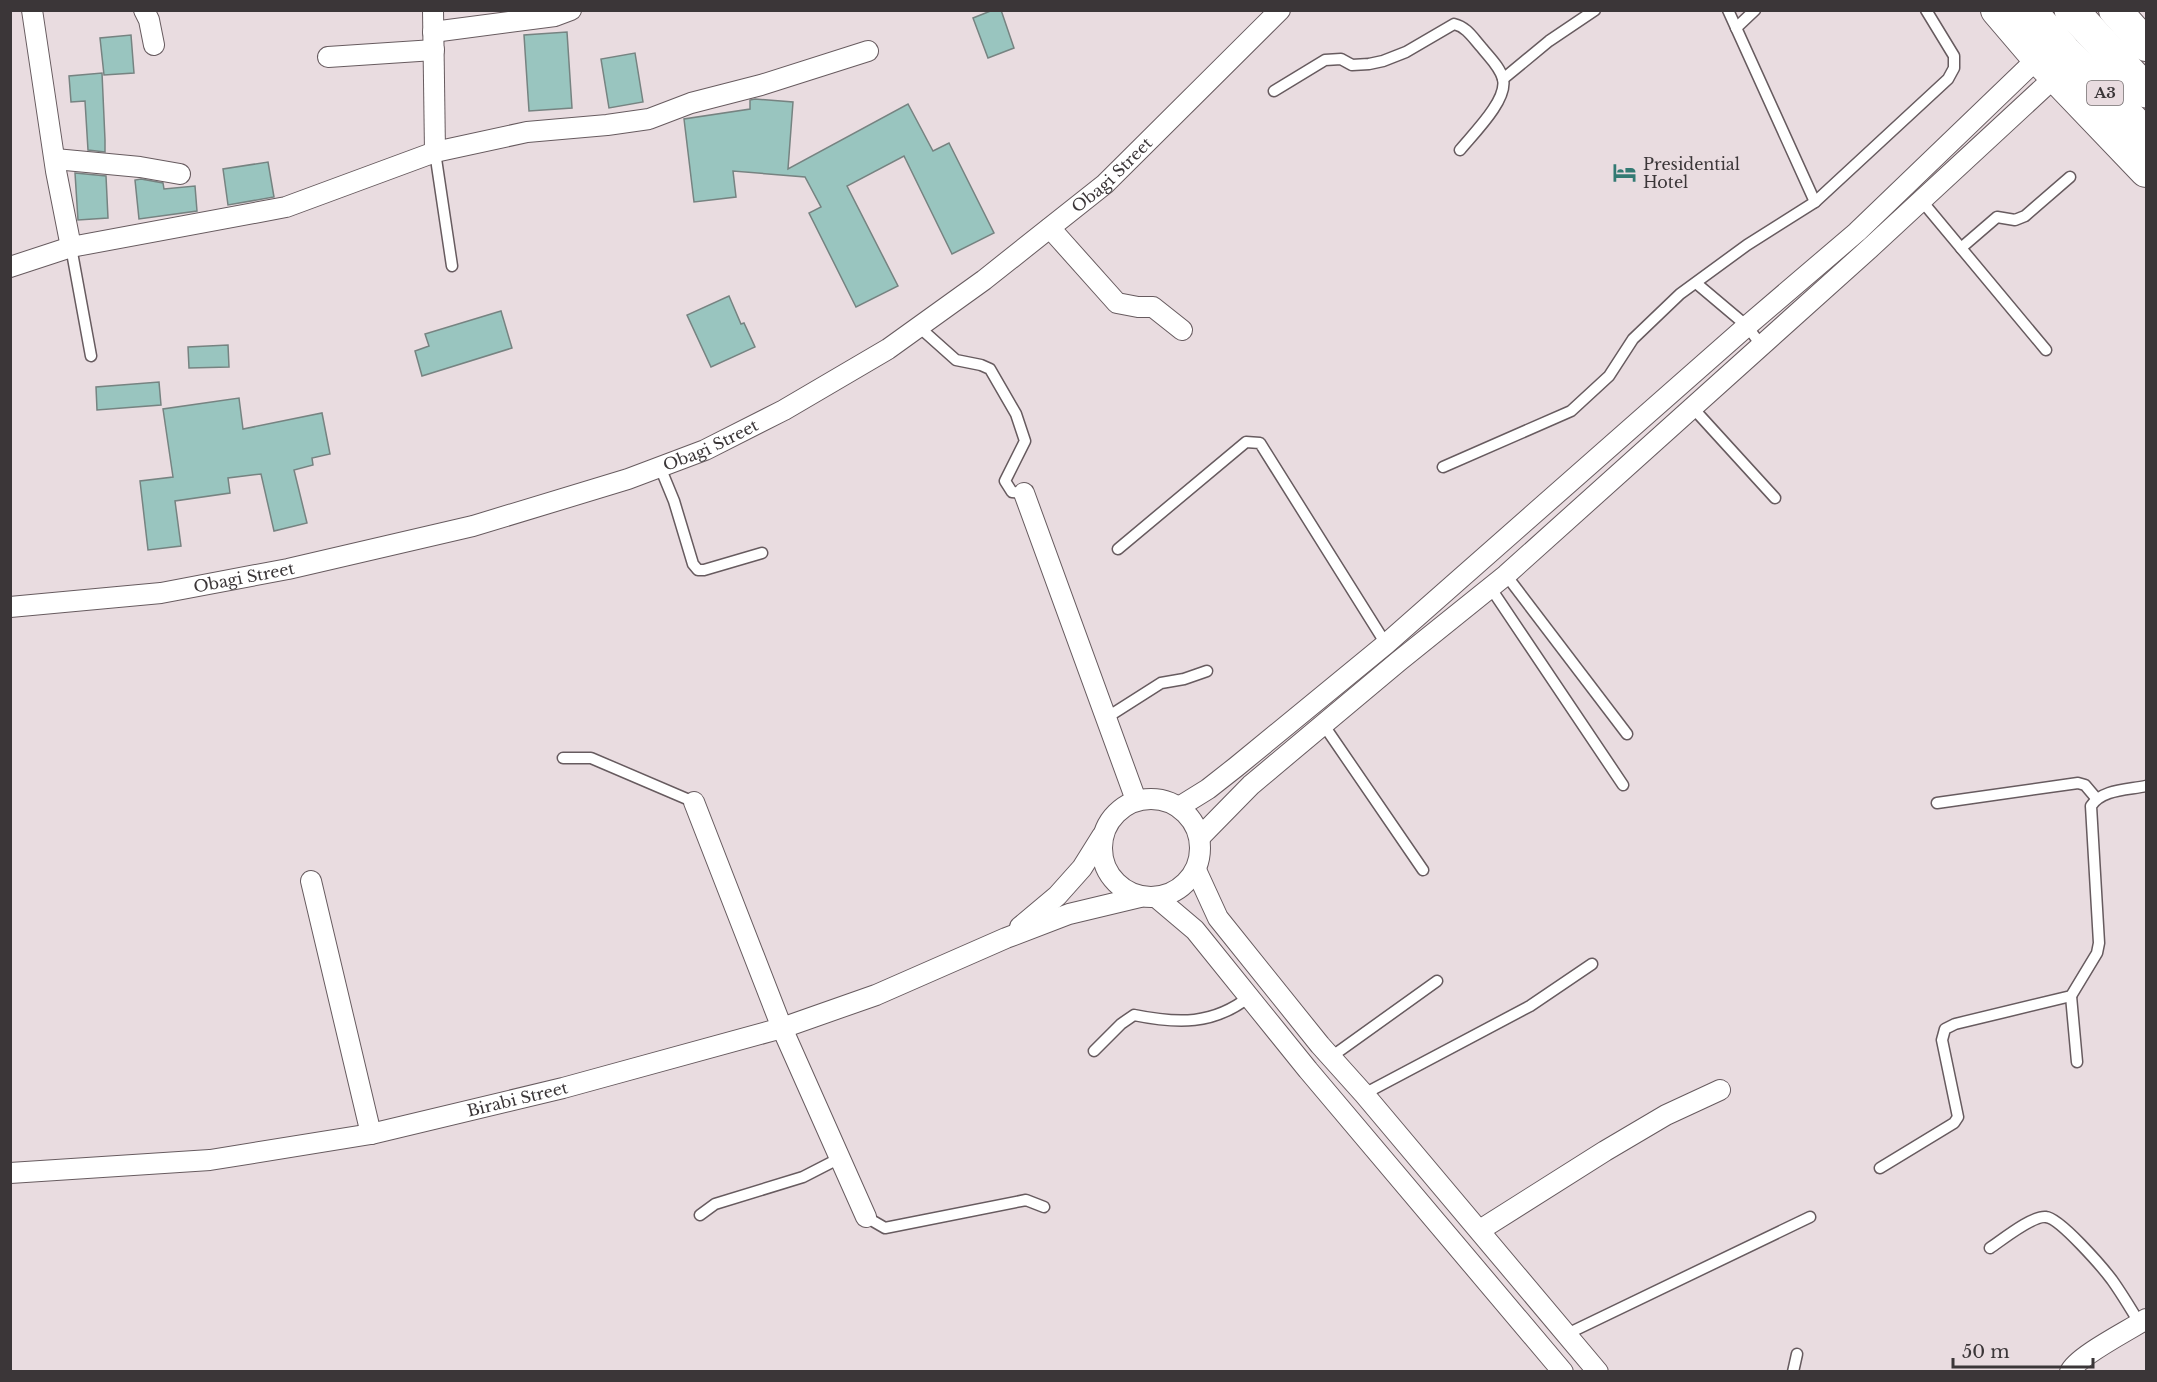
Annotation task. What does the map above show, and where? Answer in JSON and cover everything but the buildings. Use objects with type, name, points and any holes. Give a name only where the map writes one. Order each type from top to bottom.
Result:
[{"type":"highway","name":"A3","points":[[2029,10],[2064,51],[2146,135]]},
{"type":"highway","name":"A3","points":[[2071,10],[2146,91]]},
{"type":"main road","points":[[1997,10],[2047,67],[2146,171]]},
{"type":"main road","points":[[2115,10],[2146,45]]},
{"type":"street","points":[[32,10],[71,247]]},
{"type":"street","points":[[144,10],[149,20],[154,45]]},
{"type":"street","points":[[433,10],[435,152]]},
{"type":"street","points":[[328,57],[433,41],[555,16],[571,10]]},
{"type":"street","name":"Obagi Street","points":[[10,608],[161,593],[288,569],[473,526],[628,479],[705,450],[784,410],[888,349],[984,280],[1105,184],[1280,10]]},
{"type":"street","points":[[10,267],[71,247],[286,207],[435,152],[527,132],[649,119],[692,103],[868,51]]},
{"type":"street","points":[[1200,837],[1251,785],[1506,575],[1870,248],[1922,200],[2047,67]]},
{"type":"street","points":[[1179,807],[1217,782],[1386,644],[1747,326],[2047,67]]},
{"type":"street","points":[[55,159],[140,167],[180,174]]},
{"type":"street","points":[[1050,228],[1117,303],[1153,307],[1182,330]]},
{"type":"street","points":[[1857,232],[1870,248]]},
{"type":"street","points":[[1024,493],[1136,800]]},
{"type":"street","points":[[1158,799],[1179,807],[1196,825],[1200,837],[1200,854],[1196,870],[1186,884],[1172,893],[1069,914],[1006,938],[1057,896],[1082,867],[1110,819],[1122,807],[1136,800],[1158,799]]},
{"type":"street","points":[[694,802],[782,1028],[866,1217]]},
{"type":"street","points":[[1103,833],[1101,849],[1104,865],[1112,880],[1124,891],[1148,897],[1195,930],[1345,1114],[1563,1371]]},
{"type":"street","points":[[1196,870],[1218,918],[1331,1057],[1598,1371]]},
{"type":"street","points":[[311,881],[371,1134]]},
{"type":"street","name":"Birabi Street","points":[[10,1173],[210,1160],[371,1134],[563,1088],[782,1028],[876,995],[1006,938]]},
{"type":"street","points":[[1480,1230],[1666,1115],[1720,1090]]},
{"type":"street","points":[[2070,1371],[2083,1358],[2143,1322]]},
{"type":"lane","points":[[1503,79],[1549,41],[1595,10]]},
{"type":"lane","points":[[1728,10],[1815,202]]},
{"type":"lane","points":[[1736,28],[1755,10]]},
{"type":"lane","points":[[1443,467],[1571,411],[1609,376],[1634,339],[1680,294],[1747,245],[1815,202],[1948,79],[1954,68],[1954,56],[1926,10]]},
{"type":"lane","points":[[1274,91],[1325,60],[1341,59],[1352,64],[1383,61],[1406,52],[1454,24],[1463,26],[1498,67],[1503,79],[1503,89],[1497,104],[1460,150]]},
{"type":"lane","points":[[435,152],[452,266]]},
{"type":"lane","points":[[1961,248],[1997,217],[2015,220],[2025,216],[2070,177]]},
{"type":"lane","points":[[1922,200],[2046,350]]},
{"type":"lane","points":[[71,247],[91,356]]},
{"type":"lane","points":[[1696,283],[1747,326],[1761,345]]},
{"type":"lane","points":[[919,327],[956,360],[981,364],[990,369],[1016,414],[1025,441],[1005,481],[1012,492],[1024,493]]},
{"type":"lane","points":[[1692,407],[1775,498]]},
{"type":"lane","points":[[1118,549],[1246,442],[1260,442],[1386,644]]},
{"type":"lane","points":[[660,467],[674,501],[693,564],[698,570],[762,553]]},
{"type":"lane","points":[[1506,575],[1627,734]]},
{"type":"lane","points":[[1490,587],[1623,785]]},
{"type":"lane","points":[[1106,718],[1161,683],[1184,679],[1207,670]]},
{"type":"lane","points":[[1323,724],[1423,870]]},
{"type":"lane","points":[[563,758],[591,758],[694,802]]},
{"type":"lane","points":[[1937,803],[2078,783],[2085,785],[2096,798]]},
{"type":"lane","points":[[2078,1062],[2071,996],[2097,953],[2099,943],[2091,806],[2096,798],[2104,794],[2146,786]]},
{"type":"lane","points":[[1364,1094],[1530,1006],[1592,964]]},
{"type":"lane","points":[[1331,1057],[1437,981]]},
{"type":"lane","points":[[1880,1168],[1954,1123],[1958,1117],[1942,1040],[1945,1029],[1955,1024],[2071,996]]},
{"type":"lane","points":[[1094,1051],[1134,1014],[1180,1022],[1216,1017],[1249,997]]},
{"type":"lane","points":[[700,1215],[715,1204],[803,1177],[840,1158]]},
{"type":"lane","points":[[866,1217],[885,1228],[1026,1200],[1044,1207]]},
{"type":"lane","points":[[1990,1248],[2032,1221],[2044,1216],[2053,1219],[2083,1246],[2143,1322]]},
{"type":"lane","points":[[1567,1334],[1810,1217]]},
{"type":"lane","points":[[1793,1371],[1797,1354]]},
{"type":"place","name":"Presidential Hotel","points":[[1625,173]]}]
